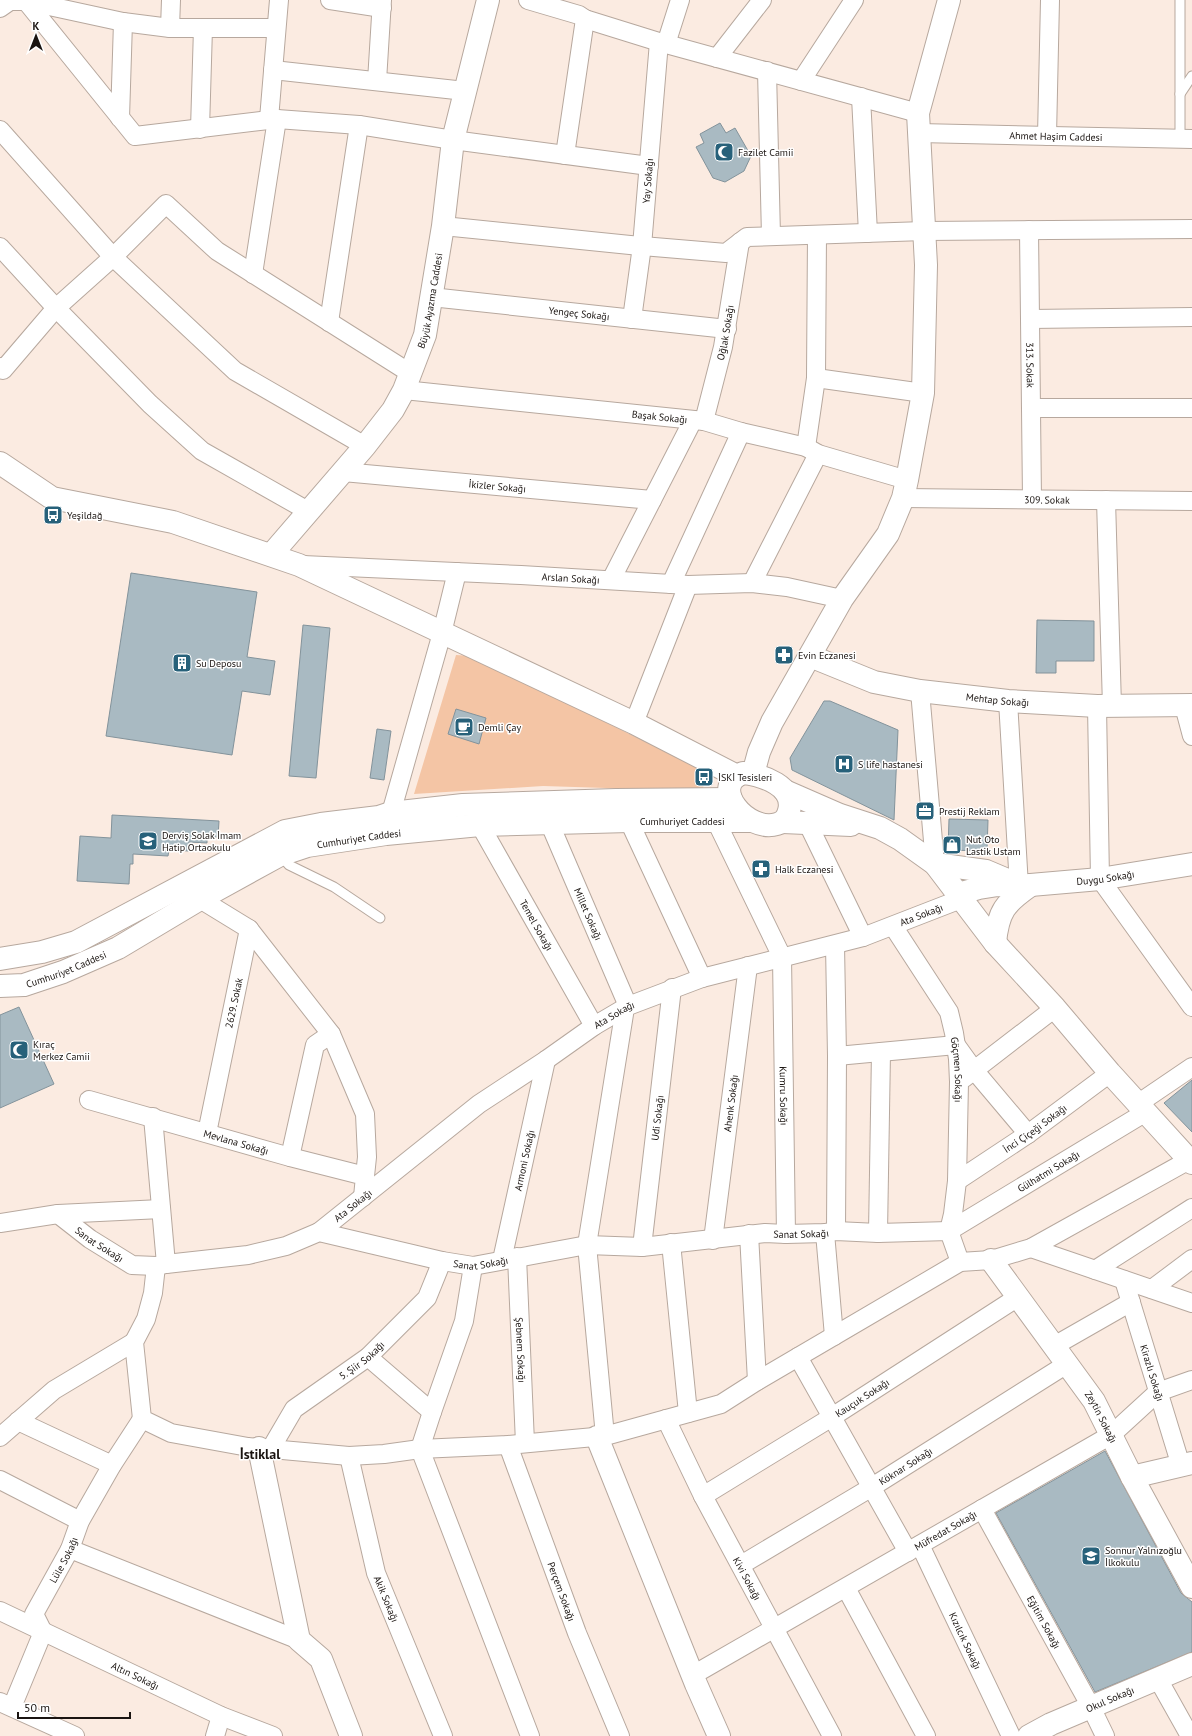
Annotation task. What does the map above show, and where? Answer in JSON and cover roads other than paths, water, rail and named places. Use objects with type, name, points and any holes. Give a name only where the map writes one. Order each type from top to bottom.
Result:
[{"type":"main road","name":"Büyük Ayazma Caddesi","points":[[271,555],[365,446],[393,410],[407,382],[425,334],[443,226],[453,140],[488,0]]},
{"type":"main road","points":[[880,828],[836,824],[783,822],[774,825],[762,825],[751,821],[737,809],[731,799],[730,792],[731,784],[745,775],[759,752],[772,722],[842,599],[888,534],[905,489],[923,393],[926,265],[919,123],[949,0]]},
{"type":"main road","points":[[0,462],[52,498],[173,522],[299,565],[745,775],[770,780],[786,791],[840,815],[880,828],[900,839],[935,864],[995,943],[1055,1008],[1110,1073],[1143,1107],[1190,1161]]},
{"type":"main road","name":"Mehtap Sokağı","points":[[810,656],[874,682],[920,691],[1008,701],[1105,706],[1188,706]]},
{"type":"main road","points":[[783,822],[788,815],[791,806],[789,796],[786,791]]},
{"type":"main road","name":"Cumhuriyet Caddesi","points":[[0,959],[42,952],[76,942],[285,831],[321,824],[379,817],[390,813],[463,805],[616,800],[731,799]]},
{"type":"main road","name":"Cumhuriyet Caddesi","points":[[0,986],[24,985],[63,972],[111,951],[200,899],[280,855],[306,846],[386,834],[480,825],[548,822],[751,821]]},
{"type":"main road","points":[[935,864],[986,871],[1025,885],[1004,907],[999,917],[995,943]]},
{"type":"main road","name":"Duygu Sokağı","points":[[961,898],[992,886],[1100,879],[1192,864]]},
{"type":"main road","name":"Zeytin Sokağı","points":[[991,1260],[1094,1401],[1132,1477],[1192,1586]]},
{"type":"main road","points":[[601,1436],[693,1675],[719,1736]]},
{"type":"main road","points":[[265,1449],[299,1640],[321,1659],[351,1736]]},
{"type":"main road","points":[[1132,1477],[1186,1465]]},
{"type":"main road","name":"Okul Sokağı","points":[[1029,1736],[1053,1730],[1091,1707],[1192,1664]]},
{"type":"street","points":[[170,28],[171,0]]},
{"type":"street","points":[[253,274],[273,119],[273,70],[279,0]]},
{"type":"street","points":[[330,0],[382,4],[377,81]]},
{"type":"street","name":"Ahmet Haşim Caddesi","points":[[528,0],[583,11],[662,43],[861,97],[919,123],[1047,136],[1186,139]]},
{"type":"street","name":"Yay Sokağı","points":[[632,319],[642,246],[648,166],[662,43],[680,0]]},
{"type":"street","points":[[717,58],[762,0]]},
{"type":"street","points":[[802,81],[854,0]]},
{"type":"street","points":[[1047,136],[1050,0]]},
{"type":"street","points":[[0,8],[10,1],[26,1],[123,22],[170,28],[276,28]]},
{"type":"street","points":[[26,1],[135,136],[273,119],[359,125],[453,140],[648,166]]},
{"type":"street","points":[[564,155],[583,11]]},
{"type":"street","points":[[120,118],[123,22]]},
{"type":"street","points":[[200,129],[203,28]]},
{"type":"street","points":[[273,70],[465,90]]},
{"type":"street","points":[[767,71],[771,236]]},
{"type":"street","points":[[861,97],[868,233]]},
{"type":"street","points":[[329,322],[359,125]]},
{"type":"street","points":[[0,130],[113,257],[235,371],[365,446]]},
{"type":"street","points":[[1,371],[56,308],[113,257],[166,204],[217,252],[329,322],[407,382]]},
{"type":"street","points":[[443,226],[726,253],[747,237],[924,231],[1192,229]]},
{"type":"street","name":"313. Sokak","points":[[1029,230],[1032,499]]},
{"type":"street","points":[[752,583],[812,451],[816,378],[817,235]]},
{"type":"street","name":"Oğlak Sokağı","points":[[611,580],[652,500],[698,420],[727,329],[740,242]]},
{"type":"street","points":[[0,246],[56,308],[150,404],[202,451],[308,511]]},
{"type":"street","name":"Yengeç Sokağı","points":[[431,297],[727,329]]},
{"type":"street","points":[[1030,319],[1192,317]]},
{"type":"street","points":[[816,378],[923,393]]},
{"type":"street","name":"Başak Sokağı","points":[[407,382],[698,420],[812,451],[905,489]]},
{"type":"street","points":[[1031,408],[1192,408]]},
{"type":"street","points":[[634,723],[679,584],[741,432]]},
{"type":"street","name":"İkizler Sokağı","points":[[343,472],[652,500]]},
{"type":"street","name":"309. Sokak","points":[[905,489],[1032,499],[1192,501]]},
{"type":"street","points":[[1106,500],[1105,706],[1100,879],[1192,1006]]},
{"type":"street","name":"Arslan Sokağı","points":[[299,565],[679,584],[752,583],[787,586],[842,599]]},
{"type":"street","points":[[390,813],[442,633],[457,572]]},
{"type":"street","points":[[920,691],[935,864]]},
{"type":"street","points":[[1008,701],[1025,885]]},
{"type":"street","points":[[1188,706],[1192,736]]},
{"type":"street","points":[[629,821],[702,978]]},
{"type":"street","points":[[716,821],[782,957]]},
{"type":"street","name":"Millet Sokağı","points":[[548,822],[626,1007]]},
{"type":"street","points":[[808,824],[863,937]]},
{"type":"street","name":"Temel Sokağı","points":[[480,825],[594,1026]]},
{"type":"street","name":"Ata Sokağı","points":[[319,1232],[479,1104],[594,1026],[626,1007],[672,988],[702,978],[863,937],[961,898]]},
{"type":"street","points":[[200,899],[249,929],[331,1034],[365,1114],[367,1157],[363,1196]]},
{"type":"street","name":"Göçmen Sokağı","points":[[893,926],[949,1012],[956,1044],[959,1082],[957,1181],[954,1214],[949,1231]]},
{"type":"street","name":"2629. Sokak","points":[[207,1133],[249,929]]},
{"type":"street","points":[[834,1336],[830,1232],[837,1056],[835,945]]},
{"type":"street","name":"Kumru Sokağı","points":[[782,957],[786,1234]]},
{"type":"street","name":"Ahenk Sokağı","points":[[713,1240],[748,966]]},
{"type":"street","name":"Udi Sokağı","points":[[642,1247],[672,988]]},
{"type":"street","points":[[601,1436],[587,1245],[626,1007]]},
{"type":"street","points":[[959,1082],[1055,1008]]},
{"type":"street","points":[[290,1157],[315,1044],[331,1034]]},
{"type":"street","points":[[837,1056],[956,1044],[974,1070],[1028,1134]]},
{"type":"street","points":[[878,1233],[881,1052]]},
{"type":"street","name":"Armoni Sokağı","points":[[510,1259],[546,1060]]},
{"type":"street","name":"Gülhatmi Sokağı","points":[[949,1231],[1143,1107],[1192,1067]]},
{"type":"street","name":"İnci Çiçeği Sokağı","points":[[957,1181],[1028,1134],[1110,1073]]},
{"type":"street","name":"Mevlana Sokağı","points":[[89,1100],[290,1157],[364,1176]]},
{"type":"street","points":[[0,1438],[54,1390],[134,1342],[146,1319],[161,1265],[161,1209],[153,1117]]},
{"type":"street","points":[[134,1342],[142,1419],[171,1433],[265,1449],[349,1456],[384,1454],[420,1449],[516,1444],[601,1436],[721,1404],[757,1381],[960,1262],[991,1260],[1031,1248],[1190,1161]]},
{"type":"street","points":[[1095,1270],[1192,1208]]},
{"type":"street","points":[[0,1223],[58,1214],[161,1209]]},
{"type":"street","name":"Sanat Sokağı","points":[[58,1214],[90,1239],[132,1265],[161,1265],[248,1256],[286,1246],[319,1232],[442,1261],[473,1266],[587,1245],[642,1247],[713,1240],[749,1234],[949,1231]]},
{"type":"street","points":[[949,1231],[960,1262]]},
{"type":"street","points":[[749,1234],[757,1381]]},
{"type":"street","points":[[671,1243],[688,1413]]},
{"type":"street","points":[[1031,1248],[1192,1303]]},
{"type":"street","name":"Şebnem Sokağı","points":[[510,1259],[516,1444]]},
{"type":"street","points":[[1152,1289],[1192,1259]]},
{"type":"street","name":"5. Şiir Sokağı","points":[[265,1449],[294,1409],[368,1357],[427,1298],[442,1261]]},
{"type":"street","points":[[473,1266],[464,1321],[420,1449],[530,1736]]},
{"type":"street","name":"Kirazlı Sokağı","points":[[1124,1280],[1158,1392],[1186,1465]]},
{"type":"street","name":"Kauçuk Sokağı","points":[[703,1496],[832,1417],[1018,1296]]},
{"type":"street","points":[[1054,1346],[1131,1302]]},
{"type":"street","points":[[368,1357],[432,1412]]},
{"type":"street","name":"Kızılcık Sokağı","points":[[798,1357],[872,1487],[914,1548],[1011,1736]]},
{"type":"street","name":"Köknar Sokağı","points":[[741,1565],[872,1487],[1067,1364]]},
{"type":"street","name":"Müfredat Sokağı","points":[[693,1675],[1111,1435],[1158,1392],[1192,1380]]},
{"type":"street","name":"Lüle Sokağı","points":[[43,1632],[34,1614],[70,1549],[80,1521],[112,1465],[142,1419]]},
{"type":"street","name":"Kivi Sokağı","points":[[666,1419],[703,1496],[776,1628],[832,1736]]},
{"type":"street","points":[[18,1421],[112,1465]]},
{"type":"street","name":"Perçem Sokağı","points":[[516,1444],[577,1633],[620,1736]]},
{"type":"street","name":"Akik Sokağı","points":[[349,1456],[376,1573],[443,1736]]},
{"type":"street","points":[[0,1480],[80,1521]]},
{"type":"street","name":"Eğitim Sokağı","points":[[982,1509],[1091,1707],[1105,1736]]},
{"type":"street","points":[[70,1549],[299,1640]]},
{"type":"street","points":[[846,1588],[926,1736]]},
{"type":"street","name":"Altın Sokağı","points":[[0,1611],[221,1716],[274,1736]]},
{"type":"street","points":[[43,1632],[6,1704],[75,1736]]},
{"type":"street","points":[[1158,1679],[1190,1736]]},
{"type":"street","points":[[215,1736],[221,1716]]},
{"type":"lane","points":[[1180,0],[1180,94],[1186,139]]},
{"type":"lane","points":[[1180,94],[1192,76]]},
{"type":"lane","points":[[280,855],[289,865],[334,887],[380,918]]},
{"type":"place","name":"Fazilet Camii","points":[[724,152]]},
{"type":"place","name":"Yeşildağ","points":[[53,515]]},
{"type":"place","name":"Evin Eczanesi","points":[[784,655]]},
{"type":"place","name":"Su Deposu","points":[[182,663]]},
{"type":"place","name":"Demli Çay","points":[[464,727]]},
{"type":"place","name":"S life hastanesi","points":[[844,764]]},
{"type":"place","name":"İSKİ Tesisleri","points":[[704,777]]},
{"type":"place","name":"Prestij Reklam","points":[[925,811]]},
{"type":"place","name":"Derviş Solak İmam Hatip Ortaokulu","points":[[148,841]]},
{"type":"place","name":"Nut Oto Lastik Ustam","points":[[952,845]]},
{"type":"place","name":"Halk Eczanesi","points":[[761,869]]},
{"type":"place","name":"Kıraç Merkez Camii","points":[[19,1050]]},
{"type":"place","name":"Sonnur Yalnızoğlu İlkokulu","points":[[1091,1556]]},
{"type":"district","name":"İstiklal","points":[[260,1454]]}]
